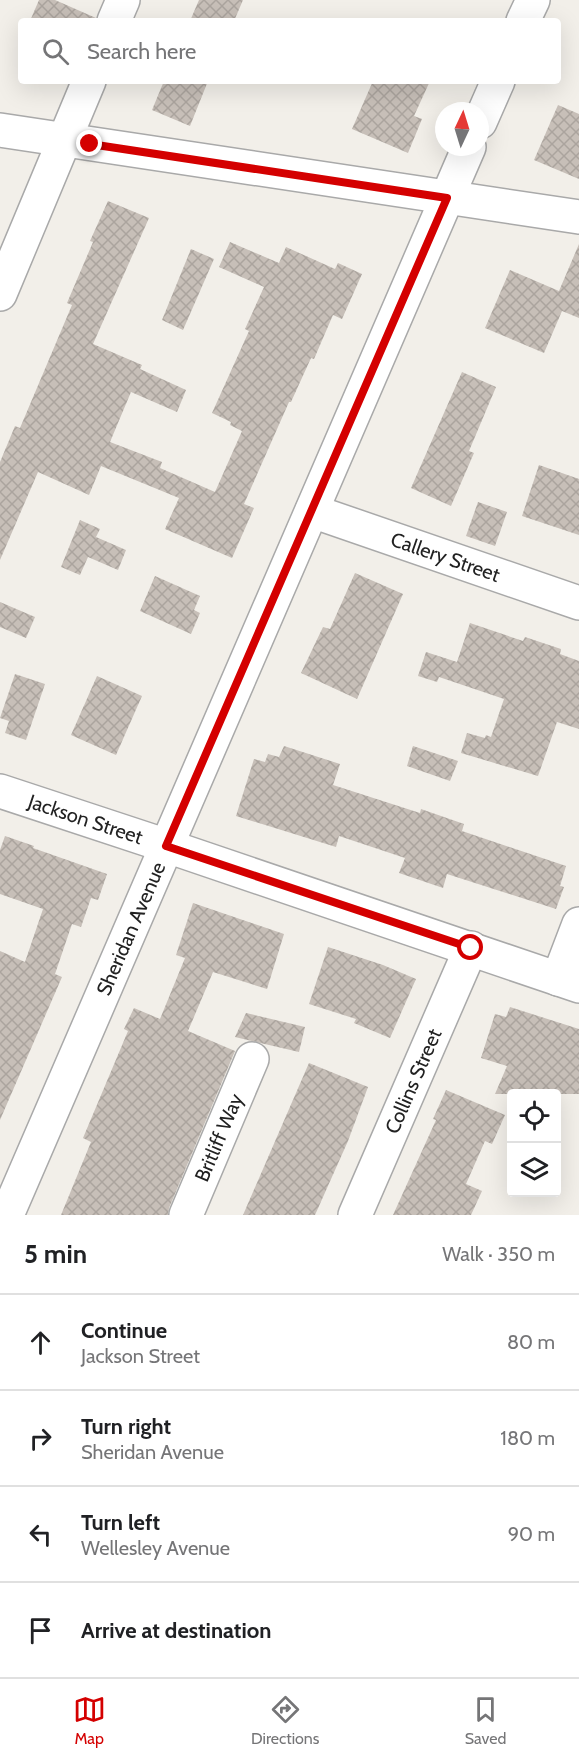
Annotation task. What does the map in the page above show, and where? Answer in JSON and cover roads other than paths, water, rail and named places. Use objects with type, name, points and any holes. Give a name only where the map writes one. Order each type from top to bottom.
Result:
[{"type":"street","points":[[115,18],[123,0]]},
{"type":"street","points":[[525,18],[532,0]]},
{"type":"street","points":[[0,294],[88,84]]},
{"type":"street","points":[[489,102],[497,84]]},
{"type":"street","points":[[0,130],[579,217]]},
{"type":"street","name":"Sheridan Avenue","points":[[7,1215],[465,156]]},
{"type":"street","name":"Callery Street","points":[[312,511],[579,603]]},
{"type":"street","name":"Jackson Street","points":[[0,791],[568,982]]},
{"type":"street","points":[[568,982],[579,924]]},
{"type":"street","name":"Collins Street","points":[[355,1215],[471,948]]},
{"type":"street","name":"Britliff Way","points":[[186,1215],[252,1059]]}]
